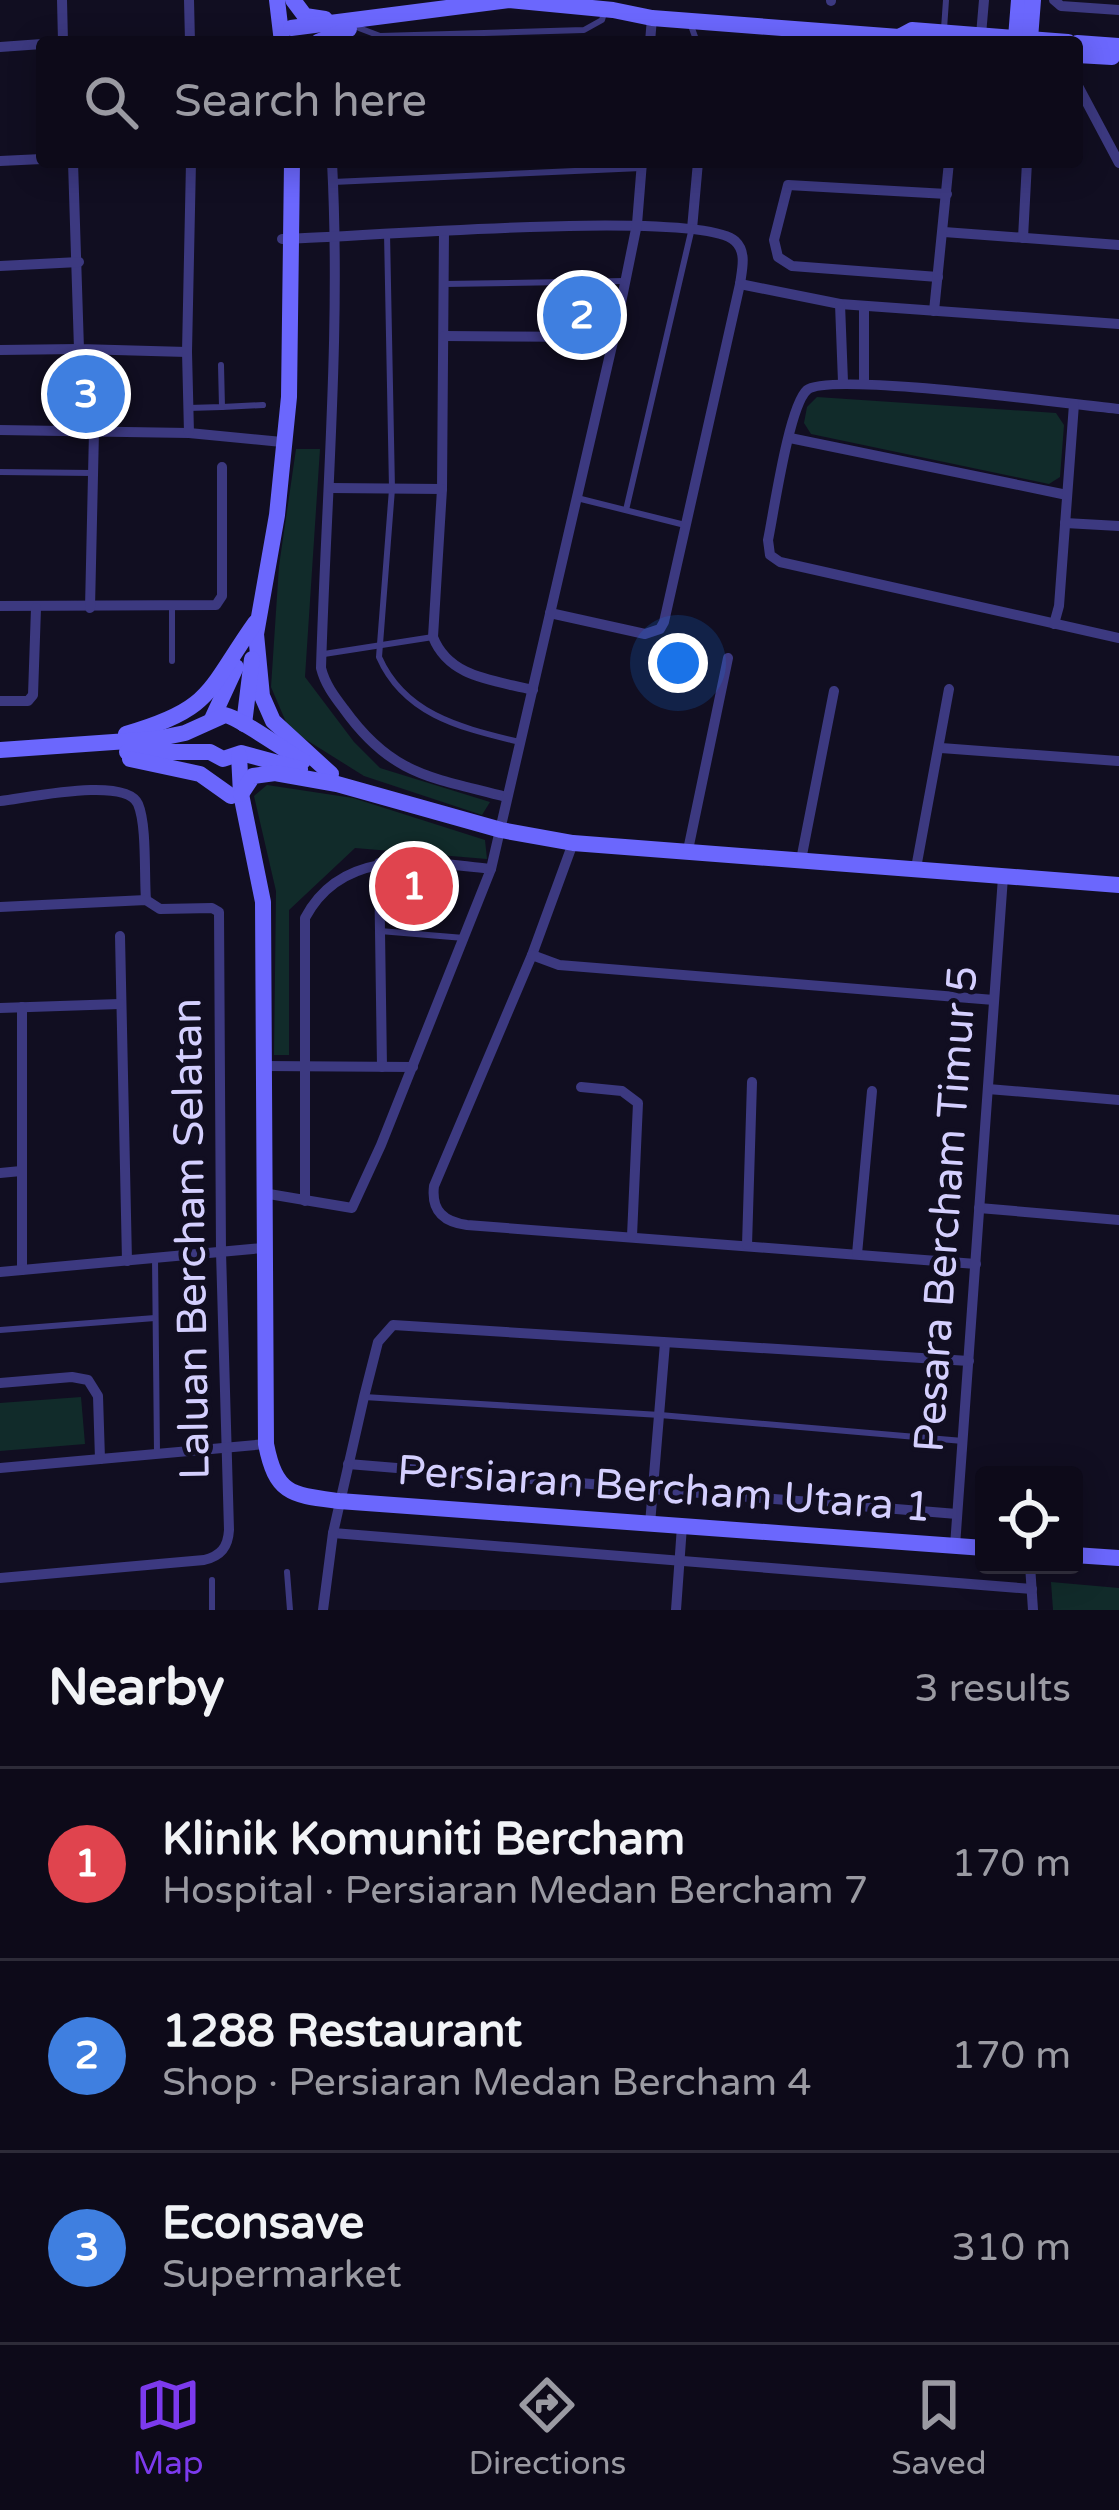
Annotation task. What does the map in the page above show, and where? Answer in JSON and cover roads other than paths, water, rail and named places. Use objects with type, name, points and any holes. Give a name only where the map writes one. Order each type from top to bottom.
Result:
[{"type":"street","points":[[62,0],[63,36]]},
{"type":"street","points":[[189,0],[190,36]]},
{"type":"street","points":[[272,0],[284,36]]},
{"type":"street","points":[[285,36],[290,0]]},
{"type":"street","points":[[290,0],[310,19],[350,26]]},
{"type":"street","points":[[296,36],[509,0],[791,35]]},
{"type":"street","points":[[981,35],[984,0]]},
{"type":"street","points":[[1019,0],[1023,36]]},
{"type":"street","points":[[1024,36],[1033,0]]},
{"type":"street","points":[[1054,0],[1061,6],[1119,10]]},
{"type":"street","points":[[650,36],[652,18]]},
{"type":"street","points":[[330,36],[350,26]]},
{"type":"street","points":[[920,36],[944,32],[989,36]]},
{"type":"street","points":[[1083,43],[1119,46]]},
{"type":"street","points":[[0,47],[36,44]]},
{"type":"street","points":[[1083,55],[1119,57]]},
{"type":"street","points":[[1083,95],[1119,163]]},
{"type":"street","points":[[0,161],[36,158]]},
{"type":"street","points":[[73,168],[79,349]]},
{"type":"street","points":[[189,434],[191,168]]},
{"type":"street","points":[[281,168],[287,239]]},
{"type":"street","points":[[236,795],[240,754],[248,742],[253,630],[277,514],[292,168]]},
{"type":"street","points":[[332,168],[331,488],[323,678],[391,761],[506,797]]},
{"type":"street","points":[[263,1193],[352,1208],[491,869],[614,337],[637,224],[642,168]]},
{"type":"street","points":[[692,229],[697,168]]},
{"type":"street","points":[[934,311],[949,168]]},
{"type":"street","points":[[1023,238],[1027,168]]},
{"type":"street","points":[[938,277],[792,266],[778,257],[774,240],[788,184],[947,194]]},
{"type":"street","points":[[287,239],[637,224],[722,234],[736,242],[743,257],[740,284],[660,629],[645,634],[550,613]]},
{"type":"street","points":[[444,231],[442,490],[433,637],[440,653],[462,671],[533,690]]},
{"type":"street","points":[[944,232],[1119,244]]},
{"type":"street","points":[[0,266],[79,262]]},
{"type":"street","points":[[740,284],[840,304],[1119,324]]},
{"type":"street","points":[[840,304],[843,382]]},
{"type":"street","points":[[863,383],[864,306]]},
{"type":"street","points":[[444,336],[614,337]]},
{"type":"street","points":[[0,350],[187,352]]},
{"type":"street","points":[[1119,409],[863,383],[819,383],[807,389],[792,418],[768,540],[770,555],[780,562],[1119,638]]},
{"type":"street","points":[[1054,625],[1074,404]]},
{"type":"street","points":[[0,430],[189,434],[282,442]]},
{"type":"street","points":[[90,608],[94,431]]},
{"type":"street","points":[[790,438],[1067,495]]},
{"type":"street","points":[[0,606],[212,606],[221,600],[222,467]]},
{"type":"street","points":[[331,488],[442,490]]},
{"type":"street","points":[[1065,524],[1119,526]]},
{"type":"street","points":[[0,701],[28,701],[33,695],[36,608]]},
{"type":"street","points":[[0,1468],[266,1444],[263,902],[236,795],[204,738],[253,630]]},
{"type":"street","points":[[86,746],[193,709],[253,630]]},
{"type":"street","points":[[253,630],[262,696],[273,721],[334,779]]},
{"type":"street","points":[[688,850],[728,658]]},
{"type":"street","points":[[916,868],[949,688]]},
{"type":"street","points":[[801,860],[834,691]]},
{"type":"street","points":[[0,754],[172,736],[232,715],[334,779]]},
{"type":"street","points":[[940,748],[1118,760]]},
{"type":"street","points":[[0,754],[106,752],[232,758],[240,754],[501,830],[573,843],[1119,885]]},
{"type":"street","points":[[106,752],[200,774],[236,795]]},
{"type":"street","points":[[236,795],[254,776],[266,773],[334,779]]},
{"type":"street","points":[[0,801],[109,788],[127,792],[139,806],[146,900],[0,907]]},
{"type":"street","points":[[573,843],[532,955],[437,1177],[435,1207],[447,1220],[467,1226],[976,1264]]},
{"type":"street","points":[[305,1201],[305,918],[324,893],[353,872],[379,863],[403,860],[491,869]]},
{"type":"street","points":[[379,863],[382,1066]]},
{"type":"street","name":"Pesara Bercham Timur 5","points":[[955,1546],[1003,877]]},
{"type":"street","name":"Laluan Bercham Selatan","points":[[0,1578],[204,1560],[220,1553],[228,1540],[220,916],[212,908],[160,909],[146,900]]},
{"type":"street","points":[[120,936],[127,1261]]},
{"type":"street","points":[[532,955],[559,965],[994,1000]]},
{"type":"street","points":[[0,1008],[120,1004]]},
{"type":"street","points":[[22,1007],[22,1270]]},
{"type":"street","points":[[264,1066],[412,1067]]},
{"type":"street","points":[[747,1245],[752,1082]]},
{"type":"street","points":[[581,1088],[622,1091],[638,1102],[632,1236]]},
{"type":"street","points":[[988,1089],[1119,1100]]},
{"type":"street","points":[[856,1254],[872,1091]]},
{"type":"street","points":[[0,1173],[22,1171]]},
{"type":"street","points":[[980,1208],[1119,1220]]},
{"type":"street","points":[[0,1272],[263,1248]]},
{"type":"street","points":[[323,1610],[339,1501],[381,1335],[402,1322],[968,1361]]},
{"type":"street","points":[[650,1524],[665,1343]]},
{"type":"street","points":[[0,1383],[88,1380],[98,1396],[100,1459]]},
{"type":"street","name":"Persiaran Bercham Utara 1","points":[[266,1444],[276,1478],[296,1495],[975,1547]]},
{"type":"street","points":[[348,1464],[957,1514]]},
{"type":"street","points":[[676,1610],[682,1526]]},
{"type":"street","points":[[333,1533],[1032,1589]]},
{"type":"street","points":[[1083,1556],[1119,1558]]},
{"type":"street","points":[[1031,1574],[1033,1610]]},
{"type":"lane","points":[[944,32],[946,0]]},
{"type":"lane","points":[[350,26],[380,36],[584,29],[610,14]]},
{"type":"lane","points":[[689,20],[695,36]]},
{"type":"lane","points":[[333,182],[587,168]]},
{"type":"lane","points":[[626,510],[692,229]]},
{"type":"lane","points":[[387,233],[392,489],[379,645],[384,668],[413,704],[439,720],[521,742]]},
{"type":"lane","points":[[444,284],[625,281]]},
{"type":"lane","points":[[221,364],[222,407]]},
{"type":"lane","points":[[188,408],[263,405]]},
{"type":"lane","points":[[0,472],[93,473]]},
{"type":"lane","points":[[574,497],[685,525]]},
{"type":"lane","points":[[172,607],[172,661]]},
{"type":"lane","points":[[321,655],[433,637]]},
{"type":"lane","points":[[380,931],[464,938]]},
{"type":"lane","points":[[154,1258],[157,1454]]},
{"type":"lane","points":[[0,1330],[155,1318]]},
{"type":"lane","points":[[364,1397],[660,1415],[963,1441]]},
{"type":"lane","points":[[287,1572],[290,1610]]},
{"type":"lane","points":[[212,1580],[212,1610]]},
{"type":"place","name":"1288 Restaurant","points":[[582,315]]},
{"type":"place","name":"Econsave","points":[[86,394]]},
{"type":"place","name":"Klinik Komuniti Bercham","points":[[414,886]]}]
